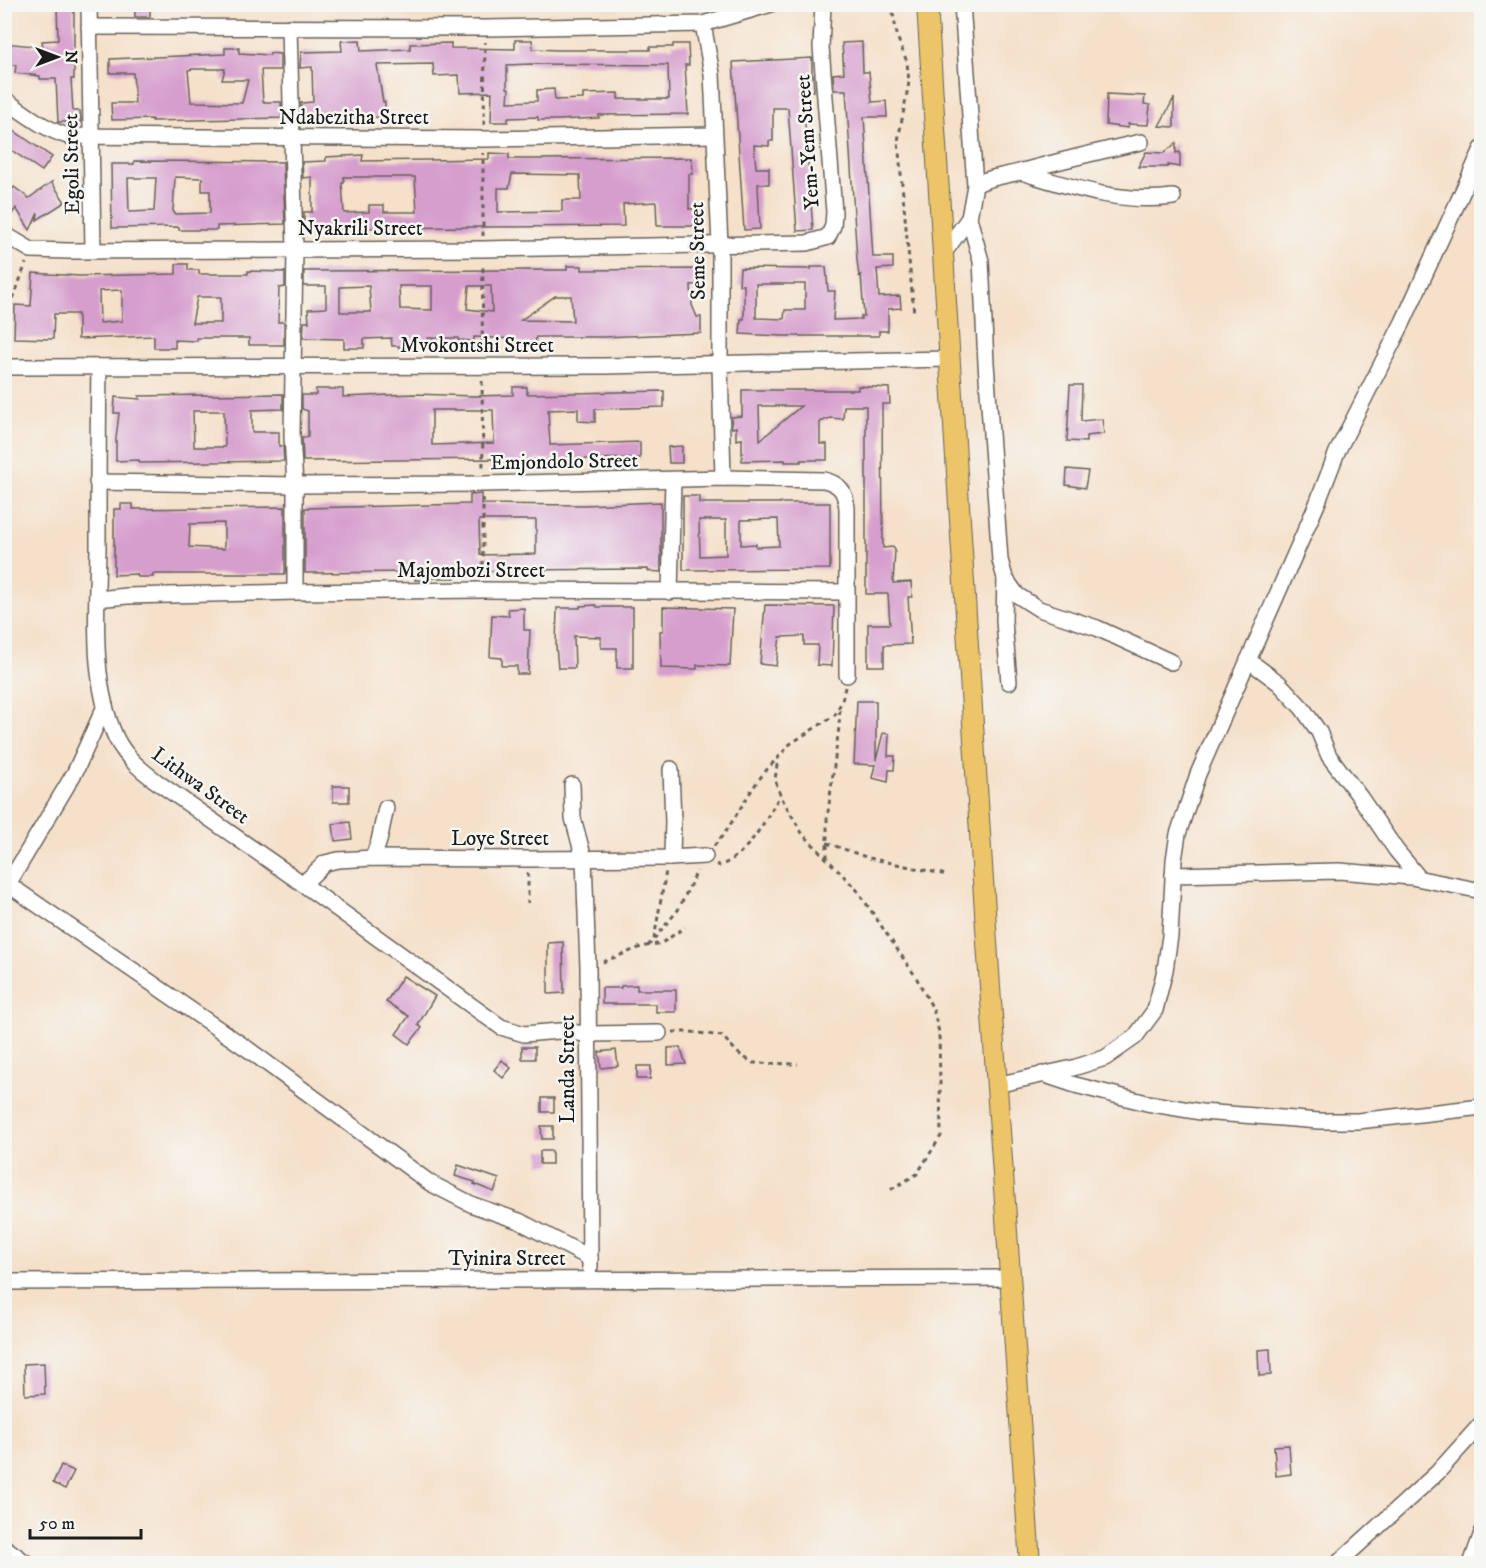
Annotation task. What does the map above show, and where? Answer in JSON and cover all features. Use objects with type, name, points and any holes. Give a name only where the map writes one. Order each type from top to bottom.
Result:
[{"type":"main road","points":[[927,4],[996,1085],[1030,1563]]},
{"type":"street","name":"Egoli Street","points":[[89,4],[93,251]]},
{"type":"street","points":[[89,27],[486,28],[703,24],[771,4]]},
{"type":"street","name":"Yem-Yem Street","points":[[720,245],[807,243],[828,237],[833,226],[834,212],[821,47],[823,4]]},
{"type":"street","points":[[962,4],[975,185],[969,219],[981,261],[1000,560],[1005,578],[1004,621],[1009,682]]},
{"type":"street","name":"Seme Street","points":[[703,24],[712,74],[720,245],[723,478]]},
{"type":"street","points":[[289,27],[295,250],[292,436],[296,592]]},
{"type":"street","name":"Ndabezitha Street","points":[[4,99],[37,121],[68,136],[483,140],[714,135]]},
{"type":"street","points":[[975,185],[991,178],[1021,172],[1063,159],[1141,142]]},
{"type":"street","points":[[996,1085],[1073,1068],[1105,1058],[1135,1037],[1155,1010],[1170,943],[1173,875],[1178,834],[1198,774],[1317,504],[1337,452],[1403,322],[1482,148]]},
{"type":"street","points":[[1021,172],[1117,197],[1150,200],[1173,197]]},
{"type":"street","points":[[942,254],[969,219]]},
{"type":"street","name":"Nyakrili Street","points":[[4,234],[31,250],[93,251],[720,245]]},
{"type":"street","name":"Mvokontshi Street","points":[[4,367],[720,364],[949,359]]},
{"type":"street","name":"Lithwa Street","points":[[99,367],[98,656],[105,706],[117,739],[126,754],[138,767],[501,1027],[524,1034],[559,1031],[587,1034],[659,1033]]},
{"type":"street","name":"Emjondolo Street","points":[[97,482],[295,485],[483,484],[723,478],[824,480],[842,488],[847,508],[847,675]]},
{"type":"street","points":[[670,592],[673,480]]},
{"type":"street","points":[[1005,578],[1017,595],[1039,609],[1097,628],[1171,662]]},
{"type":"street","name":"Majombozi Street","points":[[97,600],[127,596],[296,592],[846,591]]},
{"type":"street","points":[[1248,660],[1279,683],[1303,710],[1318,732],[1329,756],[1396,850],[1419,878]]},
{"type":"street","points":[[105,706],[75,772],[7,888],[249,1050],[430,1183],[473,1205],[519,1221],[590,1258]]},
{"type":"street","points":[[669,858],[672,854],[673,822],[671,769]]},
{"type":"street","name":"Landa Street","points":[[572,785],[573,818],[584,859],[588,967],[590,1279]]},
{"type":"street","points":[[373,858],[386,808]]},
{"type":"street","name":"Loye Street","points":[[303,884],[325,863],[338,860],[705,856]]},
{"type":"street","points":[[1173,875],[1339,871],[1419,878],[1482,891]]},
{"type":"street","points":[[1042,1074],[1075,1085],[1147,1103],[1201,1112],[1319,1121],[1358,1121],[1482,1107]]},
{"type":"street","name":"Tyinira Street","points":[[4,1282],[1010,1278]]},
{"type":"street","points":[[1337,1563],[1437,1473],[1482,1423]]},
{"type":"street","points":[[1472,1563],[1482,1533]]},
{"type":"street","points":[[4,1546],[28,1563]]},
{"type":"path","points":[[891,4],[898,39],[907,62],[909,82],[898,141],[914,314]]},
{"type":"path","points":[[483,590],[483,140],[486,28]]},
{"type":"path","points":[[4,324],[31,250]]},
{"type":"path","points":[[827,860],[827,820],[840,705],[847,675]]},
{"type":"path","points":[[648,946],[678,910],[705,856],[726,832],[764,771],[790,744],[835,715],[840,705]]},
{"type":"path","points":[[778,758],[775,780],[780,796],[802,833],[857,890],[916,977],[933,1009],[939,1032],[940,1136],[917,1174],[890,1190]]},
{"type":"path","points":[[705,856],[720,866],[732,861],[743,852],[780,796]]},
{"type":"path","points":[[827,843],[869,858],[947,875]]},
{"type":"path","points":[[654,939],[669,858]]},
{"type":"path","points":[[528,859],[528,903]]},
{"type":"path","points":[[588,967],[662,943],[686,927]]},
{"type":"path","points":[[659,1033],[691,1032],[722,1036],[738,1053],[753,1063],[798,1064]]},
{"type":"building","points":[[57,4],[74,4],[74,79],[71,79],[73,111],[80,111],[81,122],[58,122],[56,79],[40,79],[40,76],[15,73],[16,65],[4,64],[4,43],[43,47],[42,41],[58,40]]},
{"type":"building","points":[[135,4],[150,4],[150,17],[135,17]]},
{"type":"building","points":[[360,40],[361,51],[410,49],[410,44],[451,43],[451,48],[515,49],[515,40],[532,40],[533,49],[559,50],[650,50],[650,47],[673,47],[673,44],[688,44],[689,65],[685,65],[688,114],[599,115],[599,118],[558,120],[538,120],[538,117],[508,118],[508,122],[491,122],[492,92],[460,93],[459,75],[434,76],[433,64],[377,65],[383,102],[385,102],[385,117],[301,118],[301,103],[313,102],[312,67],[300,68],[301,52],[342,51],[341,41]],"holes":[[[507,65],[668,65],[669,99],[618,99],[618,93],[583,94],[583,99],[555,100],[554,89],[537,90],[537,101],[508,102]]]},
{"type":"building","points":[[862,42],[863,72],[869,72],[872,102],[886,101],[887,117],[864,117],[873,257],[893,257],[893,268],[877,269],[879,297],[900,296],[901,308],[888,309],[888,331],[879,331],[879,336],[740,334],[741,319],[744,319],[744,285],[739,285],[740,268],[811,269],[811,267],[826,267],[828,291],[835,291],[833,320],[861,319],[861,316],[864,316],[861,275],[859,276],[857,260],[846,90],[834,90],[833,74],[844,73],[842,43]],"holes":[[[756,284],[805,284],[805,310],[785,310],[784,319],[756,318]]]},
{"type":"building","points":[[225,48],[239,48],[239,53],[280,54],[280,70],[261,70],[263,102],[281,102],[282,118],[112,120],[111,103],[135,103],[133,73],[110,73],[110,59],[225,54]],"holes":[[[225,69],[222,80],[248,80],[242,103],[191,102],[188,70]]]},
{"type":"building","points":[[812,58],[814,91],[803,91],[803,97],[813,230],[797,231],[788,108],[773,108],[773,141],[769,141],[769,146],[754,145],[756,168],[769,168],[769,184],[758,184],[760,229],[744,230],[733,62]]},
{"type":"building","points":[[1107,94],[1145,96],[1144,104],[1150,105],[1148,125],[1128,124],[1128,128],[1106,125]]},
{"type":"building","points":[[1174,98],[1174,127],[1159,126]]},
{"type":"building","points":[[4,124],[52,157],[42,171],[4,145]]},
{"type":"building","points":[[1176,143],[1176,153],[1180,152],[1180,167],[1168,165],[1168,167],[1138,167],[1146,152],[1164,153]]},
{"type":"building","points":[[489,153],[509,154],[509,159],[692,158],[693,174],[689,174],[689,209],[695,209],[696,226],[657,226],[656,202],[623,204],[624,226],[318,230],[320,228],[304,228],[304,212],[312,212],[312,177],[303,178],[302,162],[326,161],[326,157],[363,155],[362,161],[489,159]],"holes":[[[512,174],[580,175],[581,200],[562,200],[562,211],[498,212],[498,188],[509,188]],[[344,177],[415,177],[417,212],[384,212],[384,205],[369,205],[369,212],[344,213],[342,183],[344,183]]]},
{"type":"building","points":[[134,161],[283,162],[285,224],[217,226],[217,230],[179,230],[179,227],[112,228],[111,164],[134,164]],"holes":[[[175,177],[202,178],[202,191],[210,191],[210,213],[175,214],[173,211]],[[128,178],[156,178],[154,211],[129,212]]]},
{"type":"building","points":[[53,181],[52,183],[65,202],[37,220],[38,213],[30,230],[16,208],[12,214],[4,209],[4,189],[9,193],[14,187],[29,198]]},
{"type":"building","points":[[176,264],[188,264],[188,270],[199,270],[199,274],[248,274],[248,271],[285,272],[285,287],[279,288],[278,322],[284,322],[284,345],[249,345],[249,338],[197,338],[197,341],[175,340],[175,348],[154,348],[154,336],[78,339],[78,314],[54,314],[53,339],[14,338],[15,305],[31,306],[33,273],[79,276],[176,274]],"holes":[[[122,290],[122,321],[100,323],[99,291]],[[197,297],[221,297],[221,323],[192,323]]]},
{"type":"building","points":[[567,266],[582,266],[582,270],[703,269],[703,284],[691,285],[692,305],[697,317],[701,317],[701,333],[536,337],[535,344],[514,343],[514,339],[474,337],[474,341],[458,340],[458,338],[428,338],[428,344],[410,344],[410,348],[399,349],[399,346],[392,346],[391,338],[364,339],[364,348],[344,348],[344,339],[303,338],[304,322],[309,322],[308,309],[326,308],[326,286],[304,286],[304,271],[567,270]],"holes":[[[369,286],[371,312],[340,312],[340,287]],[[399,286],[432,286],[432,310],[400,309]],[[469,286],[491,286],[492,312],[467,309]],[[555,296],[571,296],[573,321],[521,320]]]},
{"type":"building","points":[[1070,385],[1082,385],[1081,421],[1102,419],[1104,434],[1086,436],[1086,442],[1067,441]]},
{"type":"building","points":[[858,386],[889,388],[890,404],[882,404],[883,548],[893,547],[895,550],[893,583],[911,582],[912,597],[908,597],[911,644],[884,645],[884,666],[868,666],[868,624],[890,624],[888,594],[866,594],[866,406],[844,406],[843,419],[830,418],[820,422],[820,444],[827,444],[827,460],[742,461],[742,439],[736,440],[736,427],[732,428],[731,417],[742,416],[742,390],[858,390]],"holes":[[[759,406],[801,406],[760,440]]]},
{"type":"building","points":[[513,387],[527,387],[527,394],[664,391],[664,407],[595,409],[595,422],[578,421],[578,409],[548,410],[550,445],[640,442],[640,458],[533,460],[533,464],[495,462],[495,459],[303,461],[302,437],[308,437],[308,411],[302,409],[302,395],[316,395],[316,389],[343,389],[343,397],[414,394],[513,395]],"holes":[[[432,410],[493,410],[494,443],[432,445]]]},
{"type":"building","points":[[283,394],[283,409],[252,410],[252,432],[279,432],[279,446],[283,446],[284,461],[139,463],[139,460],[116,461],[119,413],[114,413],[115,397],[140,399],[139,396]],"holes":[[[193,411],[224,411],[225,447],[194,447]]]},
{"type":"building","points":[[682,446],[682,463],[669,463],[668,447]]},
{"type":"building","points":[[1067,469],[1088,471],[1085,488],[1066,485]]},
{"type":"building","points":[[481,494],[481,504],[583,505],[661,502],[661,572],[648,571],[648,569],[510,570],[455,573],[455,578],[431,578],[431,580],[415,580],[415,572],[305,573],[305,508],[470,504],[470,495]],"holes":[[[479,520],[536,520],[536,554],[480,555]]]},
{"type":"building","points":[[683,496],[699,496],[699,503],[830,503],[830,569],[683,570]],"holes":[[[778,519],[779,546],[741,545],[741,520]],[[699,520],[726,520],[726,555],[700,556]]]},
{"type":"building","points":[[121,504],[133,504],[133,509],[285,507],[285,574],[153,574],[153,577],[138,577],[137,574],[114,575],[114,509],[121,509]],"holes":[[[224,523],[224,549],[189,547],[190,524]]]},
{"type":"building","points":[[596,605],[597,607],[633,607],[633,668],[617,668],[617,648],[601,648],[601,637],[574,636],[575,668],[558,668],[557,608]]},
{"type":"building","points":[[765,605],[834,606],[832,666],[817,665],[818,645],[804,645],[804,636],[780,637],[776,666],[760,664]]},
{"type":"building","points":[[663,607],[733,609],[730,666],[697,665],[697,669],[661,668],[660,631],[663,631]]},
{"type":"building","points":[[524,608],[524,630],[530,630],[528,674],[517,674],[517,666],[502,666],[502,658],[490,657],[492,615],[509,616],[508,609]]},
{"type":"building","points":[[857,701],[876,701],[876,760],[883,733],[889,734],[888,756],[895,756],[894,770],[889,770],[888,782],[872,778],[875,765],[854,764]]},
{"type":"building","points":[[333,786],[349,786],[349,802],[333,802]]},
{"type":"building","points":[[350,822],[352,839],[335,841],[333,824]]},
{"type":"building","points":[[563,942],[564,993],[548,994],[548,943]]},
{"type":"building","points":[[403,976],[435,996],[418,1025],[422,1028],[409,1044],[396,1034],[409,1016],[386,1002]]},
{"type":"building","points":[[637,985],[637,990],[676,990],[676,1012],[656,1012],[656,1004],[602,1004],[602,988]]},
{"type":"building","points":[[522,1047],[535,1047],[535,1059],[522,1059]]},
{"type":"building","points":[[680,1047],[686,1064],[668,1065],[668,1048]]},
{"type":"building","points":[[616,1050],[618,1066],[601,1068],[599,1052]]},
{"type":"building","points":[[502,1060],[511,1068],[503,1078],[494,1070]]},
{"type":"building","points":[[637,1066],[651,1066],[650,1079],[637,1079]]},
{"type":"building","points":[[542,1098],[554,1098],[554,1112],[542,1112]]},
{"type":"building","points":[[541,1126],[553,1126],[553,1139],[542,1139]]},
{"type":"building","points":[[540,1151],[552,1151],[552,1164],[540,1164]]},
{"type":"building","points":[[458,1165],[499,1179],[494,1192],[474,1184],[475,1182],[455,1176]]},
{"type":"building","points":[[1270,1349],[1271,1375],[1259,1376],[1258,1350]]},
{"type":"building","points":[[44,1363],[45,1394],[25,1395],[24,1364]]},
{"type":"building","points":[[1289,1445],[1291,1474],[1276,1476],[1274,1446]]},
{"type":"building","points":[[61,1465],[74,1471],[65,1489],[53,1483]]}]
